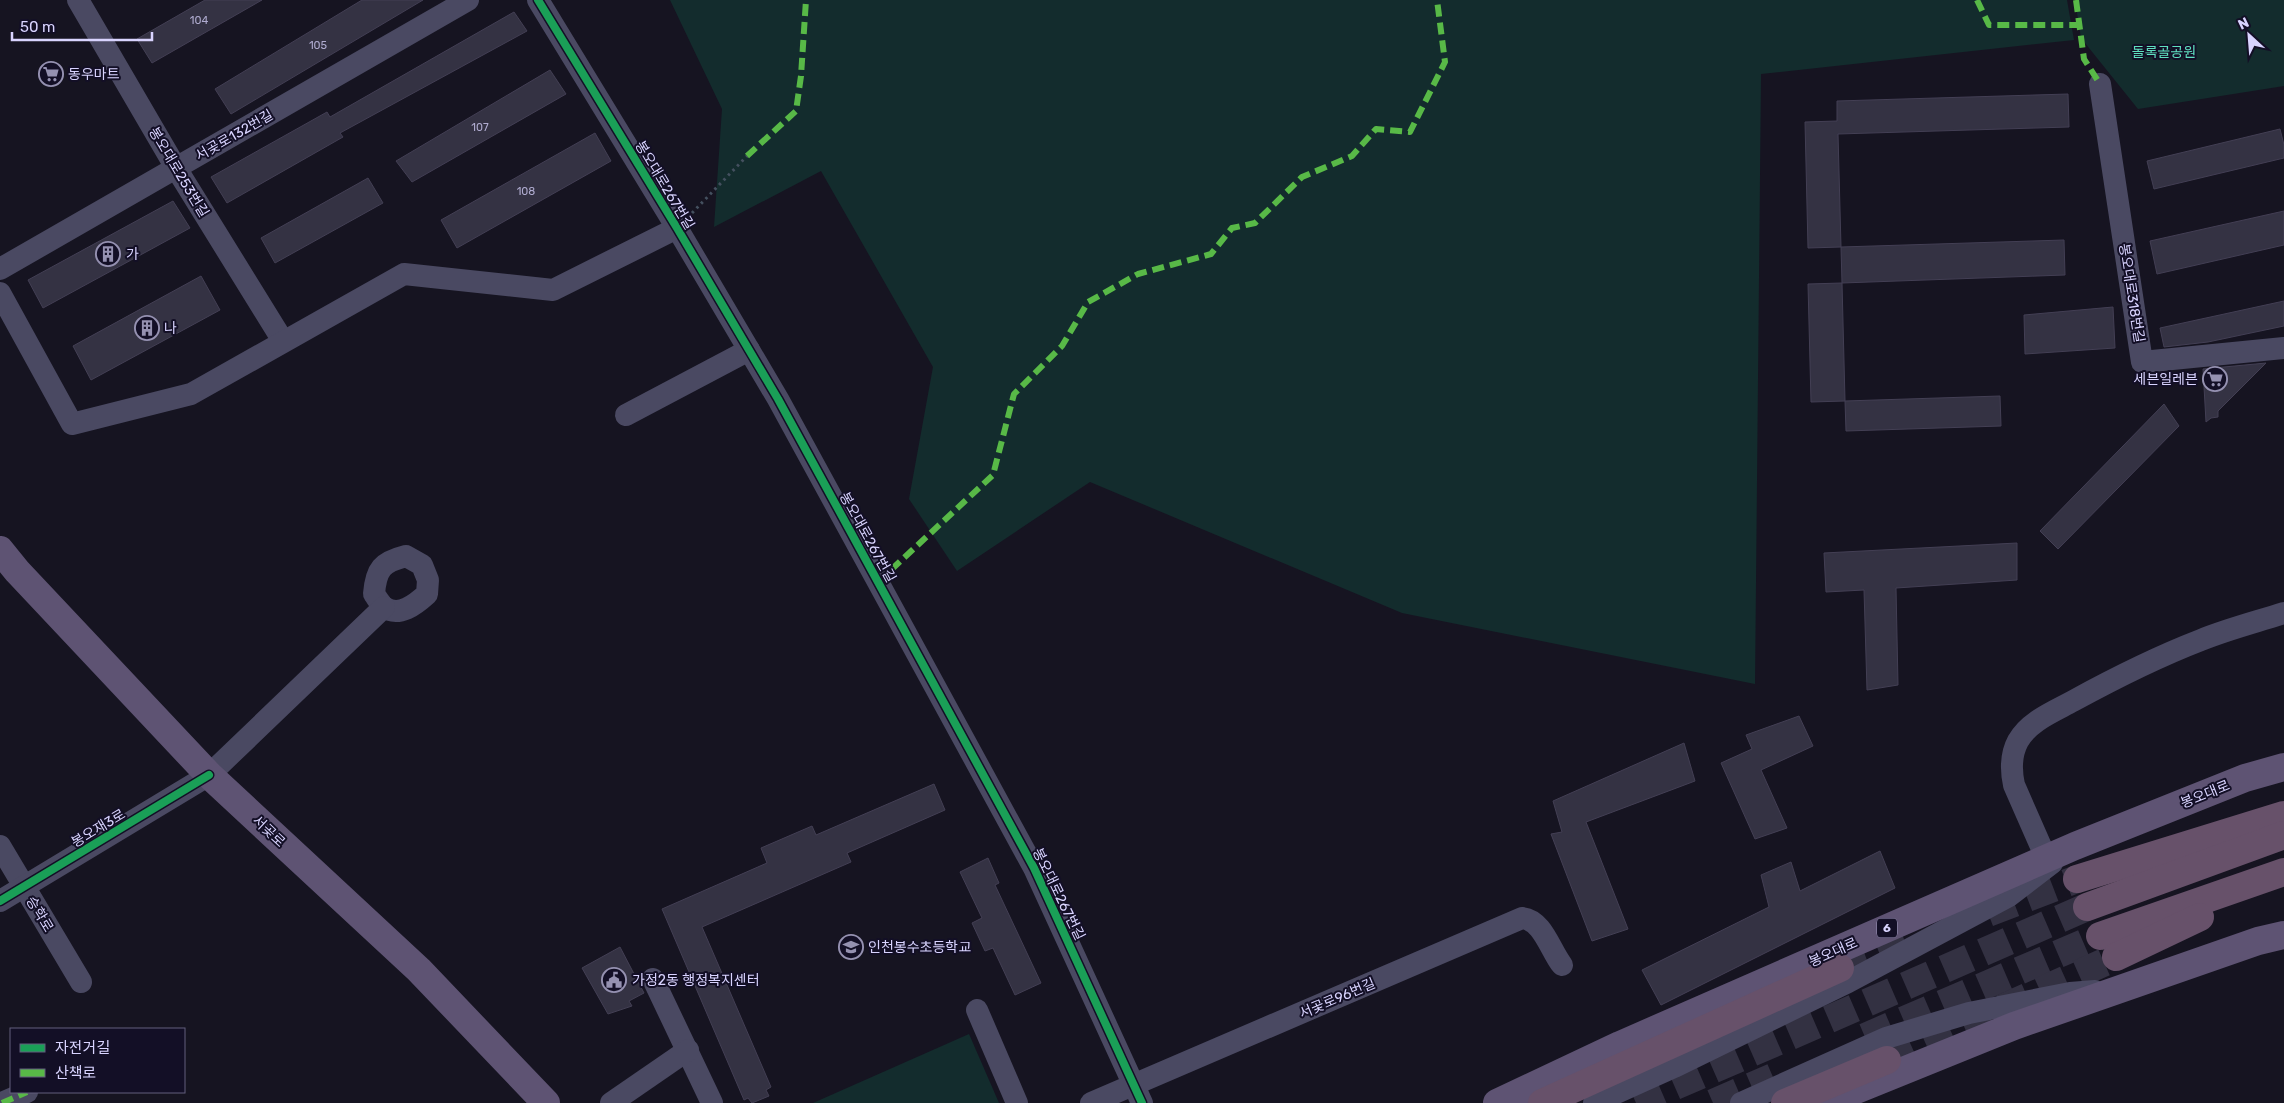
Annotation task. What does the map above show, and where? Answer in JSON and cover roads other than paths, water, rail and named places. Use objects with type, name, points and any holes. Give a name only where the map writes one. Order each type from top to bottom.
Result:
[{"type":"highway","points":[[2078,879],[2284,815]]},
{"type":"highway","points":[[2087,907],[2284,835]]},
{"type":"highway","points":[[2284,872],[2108,946],[2284,878]]},
{"type":"highway","points":[[1542,1103],[1840,968]]},
{"type":"highway","points":[[1785,1103],[1887,1060]]},
{"type":"main road","name":"서곶로","points":[[0,550],[17,571],[209,775],[418,970],[546,1103]]},
{"type":"main road","name":"봉오대로","points":[[1497,1103],[1620,1045],[2046,858],[2245,778],[2284,767]]},
{"type":"main road","points":[[1824,1103],[2014,1026],[2258,941],[2284,935]]},
{"type":"street","name":"봉오대로253번길","points":[[78,0],[176,168],[283,341]]},
{"type":"street","name":"서곶로132번길","points":[[0,269],[468,0]]},
{"type":"street","name":"봉오대로267번길","points":[[538,0],[677,228],[778,399],[1034,868],[1138,1094]]},
{"type":"street","name":"봉오대로318번길","points":[[2100,84],[2142,362],[2284,348]]},
{"type":"street","points":[[0,293],[72,424],[191,394],[404,274],[553,290],[677,228]]},
{"type":"street","points":[[626,415],[749,350]]},
{"type":"street","name":"봉오재3로","points":[[0,901],[25,888],[209,775],[384,607]]},
{"type":"street","points":[[2046,858],[2014,785],[2012,776],[2013,760],[2018,741],[2030,728],[2047,715],[2123,674],[2202,640],[2284,613]]},
{"type":"street","name":"승학로","points":[[0,846],[81,982]]},
{"type":"street","points":[[1594,1103],[1674,1067],[1848,982],[2009,896],[2075,846]]},
{"type":"street","name":"서곷로96번길","points":[[1092,1103],[1138,1094],[1522,918],[1531,919],[1537,924],[1553,954],[1562,965]]},
{"type":"street","points":[[653,980],[712,1103]]},
{"type":"street","points":[[1741,1103],[1886,1038],[1969,1012],[2070,993],[2126,988]]},
{"type":"street","points":[[977,1010],[1017,1103]]},
{"type":"street","points":[[611,1103],[688,1050]]},
{"type":"street","points":[[2,1103],[25,1093]]},
{"type":"tunnel","points":[[1988,913],[2077,879]]},
{"type":"tunnel","points":[[1636,1103],[2087,907]]},
{"type":"tunnel","points":[[1865,1037],[2100,936]]},
{"type":"tunnel","points":[[1840,968],[1910,942]]},
{"type":"tunnel","points":[[1887,1060],[2116,957]]},
{"type":"tunnel","points":[[1713,1103],[1773,1077]]},
{"type":"place","name":"동우마트","points":[[51,74]]},
{"type":"place","name":"가","points":[[108,254]]},
{"type":"place","name":"나","points":[[147,328]]},
{"type":"place","name":"세븐일레븐","points":[[2215,379]]},
{"type":"place","name":"인천봉수초등학교","points":[[851,947]]},
{"type":"place","name":"가정2동 행정복지센터","points":[[614,980]]},
{"type":"park label","name":"돌록골공원","points":[[2164,52]]}]
